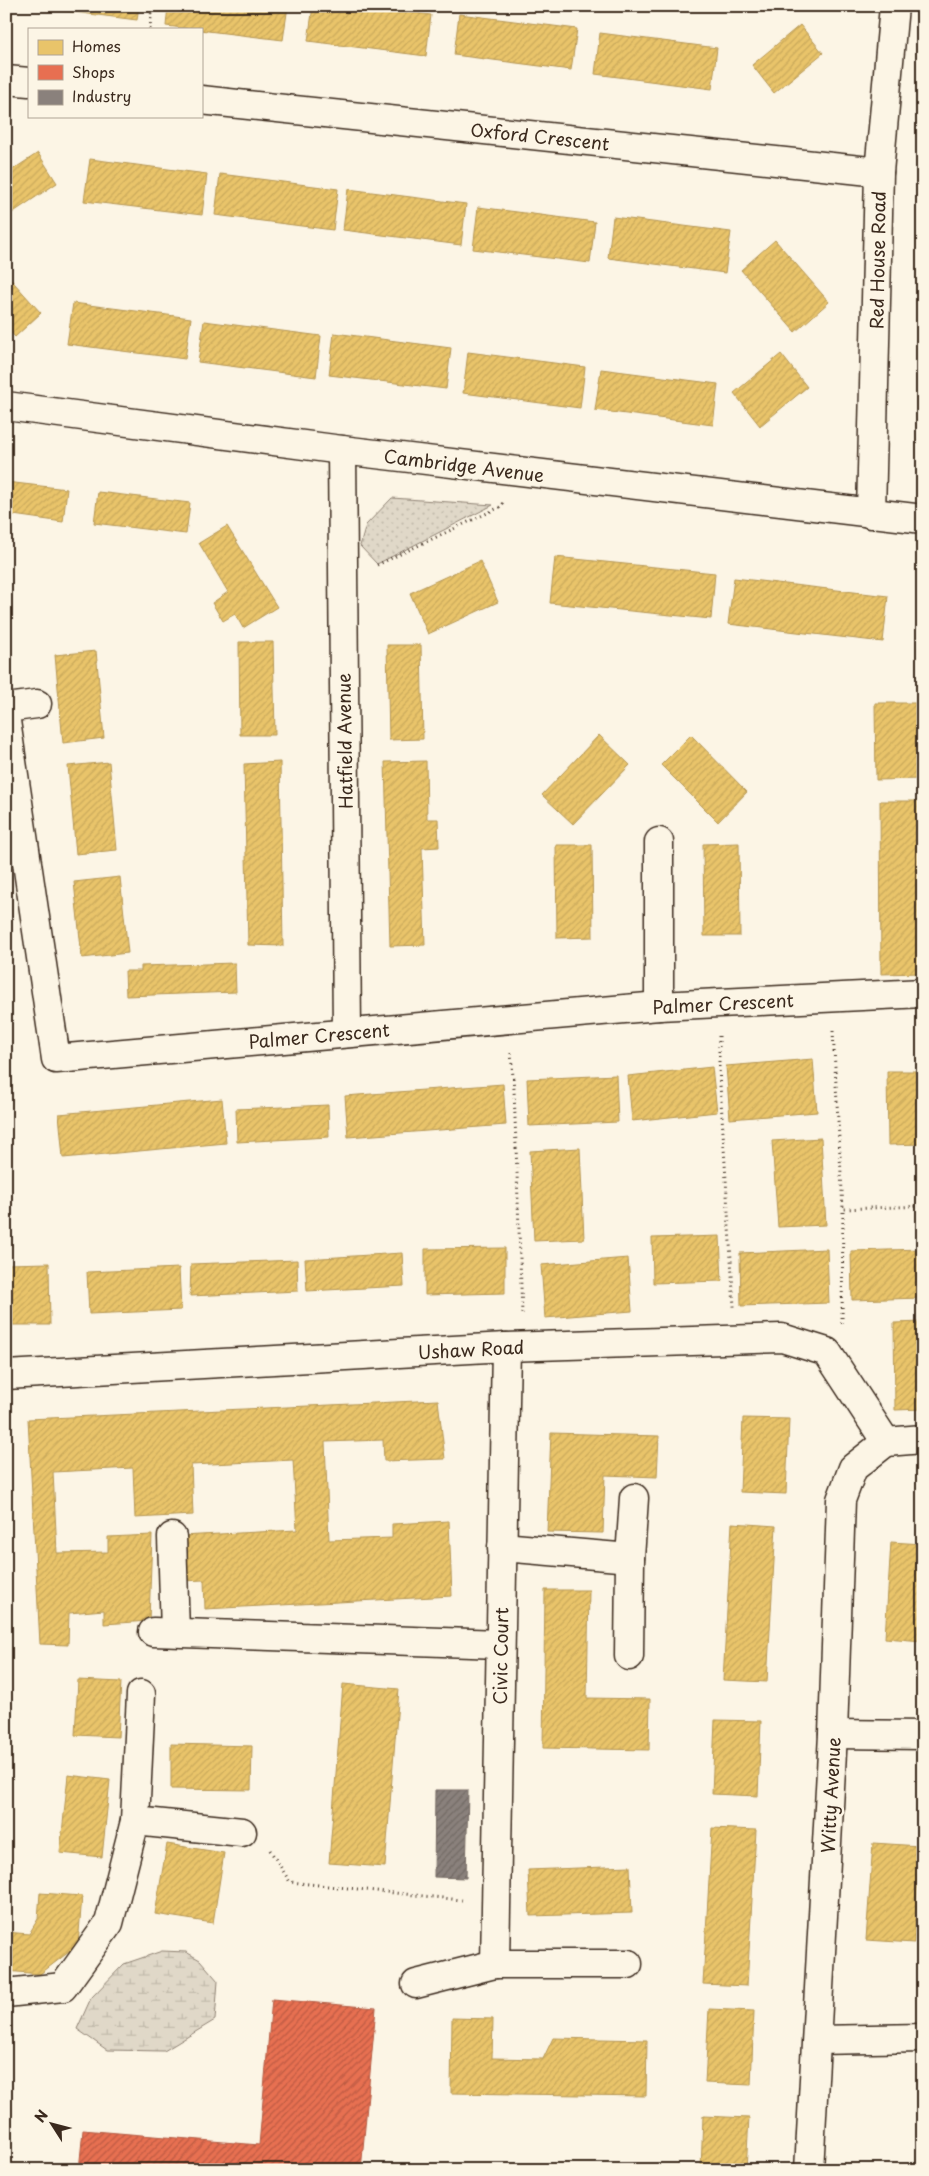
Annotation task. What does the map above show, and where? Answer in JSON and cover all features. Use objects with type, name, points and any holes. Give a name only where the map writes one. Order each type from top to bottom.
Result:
[{"type":"street","name":"Red House Road","points":[[871,514],[879,172],[894,6]]},
{"type":"street","points":[[6,80],[28,82]]},
{"type":"street","name":"Oxford Crescent","points":[[202,100],[879,172]]},
{"type":"street","name":"Cambridge Avenue","points":[[6,406],[342,450],[923,519]]},
{"type":"street","name":"Hatfield Avenue","points":[[342,450],[347,1032]]},
{"type":"street","points":[[6,708],[37,704]]},
{"type":"street","name":"Palmer Crescent","points":[[6,721],[56,1059],[659,1006],[923,993]]},
{"type":"street","points":[[659,842],[659,1006]]},
{"type":"street","name":"Ushaw Road","points":[[6,1374],[514,1347],[782,1338],[827,1352]]},
{"type":"street","name":"Civic Court","points":[[495,1964],[502,1547],[514,1347]]},
{"type":"street","points":[[827,1352],[886,1442],[923,1439]]},
{"type":"street","name":"Witty Avenue","points":[[813,2168],[833,1734],[840,1500],[853,1468],[886,1442]]},
{"type":"street","points":[[629,1656],[630,1558],[634,1498]]},
{"type":"street","points":[[172,1537],[164,1632],[500,1644]]},
{"type":"street","points":[[502,1547],[630,1558]]},
{"type":"street","points":[[6,1993],[63,1987],[109,1923],[135,1821],[141,1694]]},
{"type":"street","points":[[833,1734],[923,1735]]},
{"type":"street","points":[[135,1821],[242,1832]]},
{"type":"street","points":[[416,1984],[495,1964],[628,1964]]},
{"type":"street","points":[[818,2040],[923,2038]]},
{"type":"path","points":[[150,28],[152,6]]},
{"type":"path","points":[[343,582],[500,507],[527,472]]},
{"type":"path","points":[[827,1352],[842,1330],[843,1209],[833,1029]]},
{"type":"path","points":[[719,1040],[719,1068],[736,1340]]},
{"type":"path","points":[[511,1054],[514,1089],[514,1347]]},
{"type":"path","points":[[843,1209],[923,1206]]},
{"type":"path","points":[[242,1832],[258,1831],[290,1882],[495,1903]]},
{"type":"green space","points":[[392,498],[493,505],[377,564],[360,546],[366,525]]},
{"type":"green space","points":[[162,1951],[186,1952],[200,1960],[218,1981],[215,2020],[164,2051],[107,2050],[77,2029],[91,1998],[124,1964]]},
{"type":"building: Homes","points":[[26,6],[139,6],[137,20]]},
{"type":"building: Homes","points":[[168,6],[288,6],[283,40],[202,30],[202,28],[166,26]]},
{"type":"building: Homes","points":[[313,6],[362,6],[431,15],[426,56],[308,41]]},
{"type":"building: Homes","points":[[459,14],[577,29],[571,70],[454,55]]},
{"type":"building: Homes","points":[[800,25],[823,53],[774,93],[752,65]]},
{"type":"building: Homes","points":[[600,33],[717,48],[712,89],[595,74]]},
{"type":"building: Homes","points":[[38,153],[57,183],[6,217],[6,174]]},
{"type":"building: Homes","points":[[90,159],[207,174],[202,215],[84,201]]},
{"type":"building: Homes","points":[[220,174],[338,189],[333,230],[215,215]]},
{"type":"building: Homes","points":[[348,189],[466,204],[461,245],[343,230]]},
{"type":"building: Homes","points":[[478,207],[595,222],[590,263],[473,249]]},
{"type":"building: Homes","points":[[613,217],[731,232],[725,273],[608,258]]},
{"type":"building: Homes","points":[[775,240],[829,302],[795,332],[741,270]]},
{"type":"building: Homes","points":[[6,274],[41,313],[15,337],[6,327]]},
{"type":"building: Homes","points":[[73,303],[191,318],[185,359],[67,344]]},
{"type":"building: Homes","points":[[204,321],[321,336],[316,377],[198,362]]},
{"type":"building: Homes","points":[[334,333],[451,348],[446,389],[329,375]]},
{"type":"building: Homes","points":[[468,352],[585,367],[580,408],[463,393]]},
{"type":"building: Homes","points":[[781,354],[807,387],[760,426],[734,393]]},
{"type":"building: Homes","points":[[601,369],[718,384],[713,425],[595,410]]},
{"type":"building: Homes","points":[[6,482],[67,489],[63,522],[6,514]]},
{"type":"building: Homes","points":[[98,492],[190,503],[186,534],[94,523]]},
{"type":"building: Homes","points":[[227,526],[277,607],[243,628],[235,614],[223,621],[212,603],[228,592],[199,543]]},
{"type":"building: Homes","points":[[555,557],[715,573],[711,619],[550,603]]},
{"type":"building: Homes","points":[[480,561],[498,602],[428,634],[410,593]]},
{"type":"building: Homes","points":[[734,578],[888,596],[883,642],[728,624]]},
{"type":"building: Homes","points":[[239,642],[273,642],[275,735],[240,735]]},
{"type":"building: Homes","points":[[387,645],[421,645],[423,739],[389,740]]},
{"type":"building: Homes","points":[[96,651],[104,738],[63,743],[55,655]]},
{"type":"building: Homes","points":[[875,703],[923,703],[923,779],[876,780]]},
{"type":"building: Homes","points":[[599,735],[630,765],[573,824],[542,795]]},
{"type":"building: Homes","points":[[691,735],[747,792],[718,822],[661,765]]},
{"type":"building: Homes","points":[[426,761],[427,819],[438,819],[439,847],[422,848],[425,945],[390,946],[385,762]]},
{"type":"building: Homes","points":[[109,762],[117,850],[76,854],[68,766]]},
{"type":"building: Homes","points":[[280,762],[283,946],[248,945],[244,764]]},
{"type":"building: Homes","points":[[880,801],[923,801],[923,973],[881,974]]},
{"type":"building: Homes","points":[[739,843],[740,936],[704,936],[703,844]]},
{"type":"building: Homes","points":[[556,845],[592,845],[593,937],[557,938]]},
{"type":"building: Homes","points":[[120,877],[128,953],[82,958],[74,882]]},
{"type":"building: Homes","points":[[235,963],[236,992],[126,996],[125,971],[141,971],[141,966]]},
{"type":"building: Homes","points":[[813,1059],[817,1112],[730,1119],[726,1066]]},
{"type":"building: Homes","points":[[712,1067],[717,1112],[632,1121],[628,1076]]},
{"type":"building: Homes","points":[[887,1071],[923,1071],[923,1144],[888,1145]]},
{"type":"building: Homes","points":[[616,1075],[618,1122],[529,1126],[527,1079]]},
{"type":"building: Homes","points":[[503,1084],[506,1125],[348,1137],[345,1096]]},
{"type":"building: Homes","points":[[222,1099],[226,1143],[63,1158],[59,1114]]},
{"type":"building: Homes","points":[[328,1105],[329,1137],[237,1142],[236,1109]]},
{"type":"building: Homes","points":[[821,1138],[826,1225],[778,1227],[772,1141]]},
{"type":"building: Homes","points":[[580,1148],[584,1239],[534,1241],[530,1151]]},
{"type":"building: Homes","points":[[720,1236],[722,1281],[653,1283],[652,1238]]},
{"type":"building: Homes","points":[[505,1248],[505,1293],[425,1295],[425,1249]]},
{"type":"building: Homes","points":[[827,1249],[829,1303],[741,1306],[740,1253]]},
{"type":"building: Homes","points":[[923,1249],[923,1298],[852,1300],[851,1251]]},
{"type":"building: Homes","points":[[402,1253],[404,1286],[307,1291],[305,1259]]},
{"type":"building: Homes","points":[[628,1258],[632,1311],[545,1318],[541,1265]]},
{"type":"building: Homes","points":[[297,1260],[298,1291],[190,1296],[191,1264]]},
{"type":"building: Homes","points":[[49,1263],[50,1325],[6,1325],[6,1264]]},
{"type":"building: Homes","points":[[179,1268],[181,1310],[89,1314],[87,1272]]},
{"type":"building: Homes","points":[[923,1322],[923,1409],[895,1410],[894,1323]]},
{"type":"building: Homes","points":[[438,1400],[445,1459],[384,1461],[383,1440],[325,1442],[329,1540],[392,1538],[392,1524],[449,1521],[452,1596],[205,1609],[204,1580],[182,1581],[181,1536],[297,1530],[293,1460],[191,1465],[193,1515],[135,1518],[133,1468],[53,1472],[57,1553],[108,1552],[108,1537],[152,1535],[149,1621],[104,1624],[104,1610],[69,1613],[68,1645],[40,1644],[28,1419]]},
{"type":"building: Homes","points":[[743,1418],[789,1419],[786,1494],[740,1492]]},
{"type":"building: Homes","points":[[551,1433],[659,1436],[657,1477],[605,1475],[603,1533],[547,1532]]},
{"type":"building: Homes","points":[[732,1523],[776,1526],[767,1682],[723,1680]]},
{"type":"building: Homes","points":[[891,1542],[923,1544],[923,1641],[885,1638]]},
{"type":"building: Homes","points":[[545,1590],[589,1590],[587,1698],[650,1699],[649,1750],[543,1748]]},
{"type":"building: Homes","points":[[78,1680],[121,1682],[118,1737],[75,1735]]},
{"type":"building: Homes","points":[[343,1684],[399,1689],[385,1867],[329,1863]]},
{"type":"building: Homes","points":[[715,1720],[761,1721],[758,1796],[712,1794]]},
{"type":"building: Homes","points":[[171,1744],[252,1746],[251,1790],[171,1789]]},
{"type":"building: Homes","points":[[68,1775],[110,1780],[102,1857],[60,1853]]},
{"type":"building: Homes","points":[[712,1828],[756,1830],[747,1986],[703,1984]]},
{"type":"building: Homes","points":[[873,1843],[920,1846],[914,1943],[866,1940]]},
{"type":"building: Homes","points":[[167,1844],[224,1853],[213,1923],[155,1914]]},
{"type":"building: Homes","points":[[630,1866],[632,1913],[530,1916],[528,1870]]},
{"type":"building: Homes","points":[[40,1893],[82,1896],[78,1945],[40,1974],[6,1971],[6,1932],[29,1934],[38,1919]]},
{"type":"building: Homes","points":[[709,2009],[754,2011],[751,2085],[705,2083]]},
{"type":"building: Homes","points":[[452,2018],[493,2019],[492,2058],[543,2059],[553,2038],[647,2040],[646,2096],[451,2093]]},
{"type":"building: Homes","points":[[703,2116],[749,2118],[746,2170],[701,2170]]},
{"type":"building: Shops","points":[[272,1999],[376,2008],[361,2170],[79,2170],[83,2130],[259,2145]]},
{"type":"building: Industry","points":[[435,1790],[468,1790],[466,1878],[434,1877]]}]
